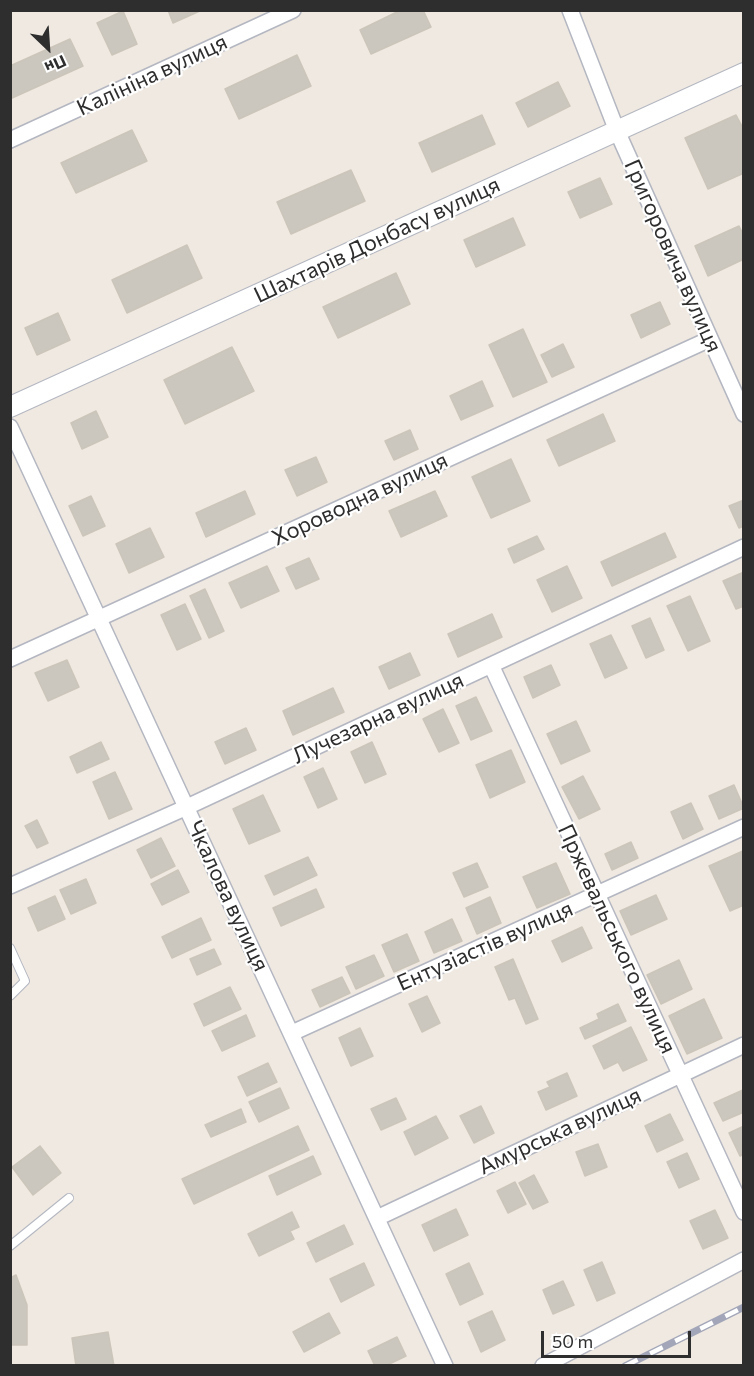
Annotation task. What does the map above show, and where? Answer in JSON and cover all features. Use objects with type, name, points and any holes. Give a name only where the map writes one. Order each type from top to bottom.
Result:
[{"type":"street","name":"Калініна вулиця","points":[[10,140],[293,10]]},
{"type":"street","name":"Григоровича вулиця","points":[[570,10],[617,131],[744,414]]},
{"type":"street","name":"Шахтарів Донбасу вулиця","points":[[10,407],[744,73]]},
{"type":"street","name":"Хороводна вулиця","points":[[10,659],[710,339]]},
{"type":"street","name":"Чкалова вулиця","points":[[10,427],[445,1365]]},
{"type":"street","name":"Лучезарна вулиця","points":[[10,886],[187,807],[744,547]]},
{"type":"street","name":"Пржевальського вулиця","points":[[491,665],[744,1212]]},
{"type":"street","name":"Ентузіастів вулиця","points":[[292,1033],[744,827]]},
{"type":"street","name":"Амурська вулиця","points":[[377,1218],[744,1045]]},
{"type":"street","points":[[543,1365],[744,1260]]},
{"type":"lane","points":[[10,948],[25,981],[10,996]]},
{"type":"lane","points":[[10,1246],[69,1198]]},
{"type":"building","points":[[168,10],[202,10],[173,23]]},
{"type":"building","points":[[401,10],[423,10],[431,27],[371,54],[360,30]]},
{"type":"building","points":[[123,11],[137,44],[112,55],[97,23]]},
{"type":"building","points":[[70,39],[83,66],[12,98],[10,66]]},
{"type":"building","points":[[297,55],[311,86],[239,119],[225,89]]},
{"type":"building","points":[[558,82],[570,106],[528,127],[516,103]]},
{"type":"building","points":[[482,115],[495,144],[432,172],[419,143]]},
{"type":"building","points":[[736,115],[744,130],[744,173],[708,189],[685,138]]},
{"type":"building","points":[[132,130],[147,161],[76,193],[61,163]]},
{"type":"building","points":[[351,170],[365,201],[291,234],[277,202]]},
{"type":"building","points":[[600,178],[612,204],[580,218],[568,192]]},
{"type":"building","points":[[513,218],[525,245],[476,267],[464,240]]},
{"type":"building","points":[[739,226],[744,236],[744,259],[708,276],[695,246]]},
{"type":"building","points":[[187,245],[202,278],[127,313],[112,280]]},
{"type":"building","points":[[396,273],[410,304],[338,338],[323,307]]},
{"type":"building","points":[[660,302],[670,324],[641,338],[631,315]]},
{"type":"building","points":[[58,313],[70,340],[37,355],[25,328]]},
{"type":"building","points":[[523,329],[547,382],[513,397],[489,345]]},
{"type":"building","points":[[563,344],[574,367],[552,377],[541,355]]},
{"type":"building","points":[[232,347],[254,391],[185,424],[164,380]]},
{"type":"building","points":[[482,381],[493,406],[461,420],[450,396]]},
{"type":"building","points":[[96,411],[108,437],[82,449],[71,423]]},
{"type":"building","points":[[603,414],[615,441],[559,466],[547,440]]},
{"type":"building","points":[[410,430],[418,449],[394,460],[385,441]]},
{"type":"building","points":[[316,457],[327,482],[297,496],[285,470]]},
{"type":"building","points":[[511,459],[530,501],[491,518],[472,477]]},
{"type":"building","points":[[245,491],[255,514],[206,537],[196,513]]},
{"type":"building","points":[[435,491],[447,516],[401,537],[389,511]]},
{"type":"building","points":[[91,496],[105,526],[83,536],[69,506]]},
{"type":"building","points":[[744,500],[744,526],[739,528],[729,506]]},
{"type":"building","points":[[150,528],[164,557],[129,573],[116,544]]},
{"type":"building","points":[[665,533],[676,557],[612,586],[601,562]]},
{"type":"building","points":[[537,536],[544,549],[514,563],[508,549]]},
{"type":"building","points":[[309,558],[319,579],[296,589],[286,568]]},
{"type":"building","points":[[267,566],[279,591],[241,608],[229,583]]},
{"type":"building","points":[[567,566],[582,598],[552,612],[537,580]]},
{"type":"building","points":[[744,572],[744,606],[736,609],[723,581]]},
{"type":"building","points":[[205,589],[224,631],[209,638],[190,596]]},
{"type":"building","points":[[690,596],[710,641],[688,651],[667,606]]},
{"type":"building","points":[[185,604],[201,639],[177,650],[161,615]]},
{"type":"building","points":[[492,614],[502,637],[458,657],[448,634]]},
{"type":"building","points":[[650,618],[664,650],[646,658],[632,626]]},
{"type":"building","points":[[611,635],[627,668],[605,678],[590,644]]},
{"type":"building","points":[[410,653],[420,675],[389,689],[379,667]]},
{"type":"building","points":[[67,660],[79,687],[48,701],[35,673]]},
{"type":"building","points":[[551,665],[560,685],[533,698],[524,677]]},
{"type":"building","points":[[333,688],[344,712],[293,735],[283,711]]},
{"type":"building","points":[[476,697],[492,731],[471,740],[456,706]]},
{"type":"building","points":[[443,709],[459,743],[439,752],[423,719]]},
{"type":"building","points":[[576,721],[590,751],[561,764],[547,734]]},
{"type":"building","points":[[246,728],[256,750],[225,764],[215,742]]},
{"type":"building","points":[[101,742],[109,759],[77,773],[70,757]]},
{"type":"building","points":[[372,742],[386,774],[365,783],[351,752]]},
{"type":"building","points":[[511,750],[525,782],[490,798],[476,765]]},
{"type":"building","points":[[323,768],[337,799],[318,808],[304,777]]},
{"type":"building","points":[[115,772],[132,809],[109,819],[93,782]]},
{"type":"building","points":[[583,776],[600,809],[579,819],[562,787]]},
{"type":"building","points":[[734,785],[744,808],[719,819],[709,796]]},
{"type":"building","points":[[263,795],[280,831],[249,844],[233,809]]},
{"type":"building","points":[[691,803],[703,829],[683,839],[671,812]]},
{"type":"building","points":[[37,820],[48,843],[37,848],[25,826]]},
{"type":"building","points":[[161,838],[175,866],[151,878],[137,850]]},
{"type":"building","points":[[631,842],[638,858],[612,870],[605,854]]},
{"type":"building","points":[[743,851],[744,905],[730,911],[709,866]]},
{"type":"building","points":[[308,857],[317,875],[274,895],[265,876]]},
{"type":"building","points":[[477,863],[488,887],[464,897],[453,873]]},
{"type":"building","points":[[556,863],[570,894],[537,908],[523,877]]},
{"type":"building","points":[[178,870],[189,892],[162,905],[151,884]]},
{"type":"building","points":[[86,879],[96,903],[71,914],[60,890]]},
{"type":"building","points":[[316,889],[324,907],[281,926],[273,908]]},
{"type":"building","points":[[656,895],[667,919],[631,935],[620,911]]},
{"type":"building","points":[[55,896],[65,919],[38,931],[28,908]]},
{"type":"building","points":[[490,897],[501,923],[477,934],[466,908]]},
{"type":"building","points":[[201,918],[211,940],[172,958],[162,937]]},
{"type":"building","points":[[452,919],[462,941],[434,953],[425,932]]},
{"type":"building","points":[[582,927],[592,948],[562,962],[552,941]]},
{"type":"building","points":[[407,934],[419,961],[394,972],[382,945]]},
{"type":"building","points":[[214,949],[221,964],[197,975],[190,959]]},
{"type":"building","points":[[374,955],[384,976],[356,989],[346,967]]},
{"type":"building","points":[[513,959],[538,1019],[526,1024],[515,998],[509,1000],[495,967]]},
{"type":"building","points":[[679,960],[692,989],[661,1004],[647,975]]},
{"type":"building","points":[[342,977],[350,993],[320,1007],[312,990]]},
{"type":"building","points":[[230,987],[241,1009],[204,1026],[194,1004]]},
{"type":"building","points":[[427,996],[440,1023],[422,1032],[409,1004]]},
{"type":"building","points":[[704,999],[722,1038],[687,1054],[669,1016]]},
{"type":"building","points":[[618,1004],[626,1021],[585,1039],[580,1028],[599,1019],[597,1014]]},
{"type":"building","points":[[246,1015],[255,1036],[222,1051],[212,1031]]},
{"type":"building","points":[[631,1027],[647,1060],[623,1071],[618,1062],[604,1069],[593,1046]]},
{"type":"building","points":[[360,1028],[373,1056],[351,1066],[339,1038]]},
{"type":"building","points":[[268,1063],[277,1082],[247,1096],[238,1077]]},
{"type":"building","points":[[567,1073],[577,1096],[546,1110],[538,1092],[550,1087],[547,1082]]},
{"type":"building","points":[[280,1088],[289,1108],[259,1122],[249,1102]]},
{"type":"building","points":[[743,1090],[744,1112],[723,1121],[714,1103]]},
{"type":"building","points":[[396,1098],[406,1119],[381,1130],[371,1109]]},
{"type":"building","points":[[481,1106],[494,1133],[474,1143],[460,1116]]},
{"type":"building","points":[[241,1109],[246,1122],[211,1137],[205,1125]]},
{"type":"building","points":[[670,1114],[683,1140],[657,1152],[645,1126]]},
{"type":"building","points":[[436,1116],[448,1138],[415,1155],[404,1132]]},
{"type":"building","points":[[298,1126],[309,1150],[194,1204],[182,1179]]},
{"type":"building","points":[[744,1126],[744,1154],[740,1156],[729,1133]]},
{"type":"building","points":[[598,1144],[607,1167],[585,1176],[576,1152]]},
{"type":"building","points":[[40,1146],[61,1173],[33,1195],[12,1167]]},
{"type":"building","points":[[687,1153],[699,1179],[679,1188],[667,1162]]},
{"type":"building","points":[[313,1156],[321,1174],[277,1195],[269,1176]]},
{"type":"building","points":[[534,1175],[548,1202],[533,1209],[519,1183]]},
{"type":"building","points":[[515,1182],[526,1204],[508,1213],[497,1191]]},
{"type":"building","points":[[456,1209],[468,1235],[434,1251],[422,1225]]},
{"type":"building","points":[[715,1210],[728,1238],[703,1249],[690,1221]]},
{"type":"building","points":[[292,1212],[299,1227],[290,1231],[294,1239],[259,1256],[248,1234]]},
{"type":"building","points":[[344,1225],[353,1244],[316,1262],[307,1243]]},
{"type":"building","points":[[602,1262],[615,1293],[597,1301],[584,1270]]},
{"type":"building","points":[[364,1263],[374,1285],[341,1302],[330,1279]]},
{"type":"building","points":[[469,1263],[483,1294],[460,1305],[446,1274]]},
{"type":"building","points":[[16,1275],[27,1305],[27,1345],[10,1345],[10,1278]]},
{"type":"building","points":[[563,1281],[574,1305],[553,1314],[543,1290]]},
{"type":"building","points":[[492,1311],[505,1340],[481,1352],[468,1322]]},
{"type":"building","points":[[329,1313],[340,1333],[304,1352],[293,1332]]},
{"type":"building","points":[[108,1332],[114,1366],[76,1366],[72,1338]]},
{"type":"building","points":[[397,1337],[406,1356],[385,1366],[375,1366],[368,1351]]},
{"type":"railway","points":[[625,1366],[744,1307]]}]
